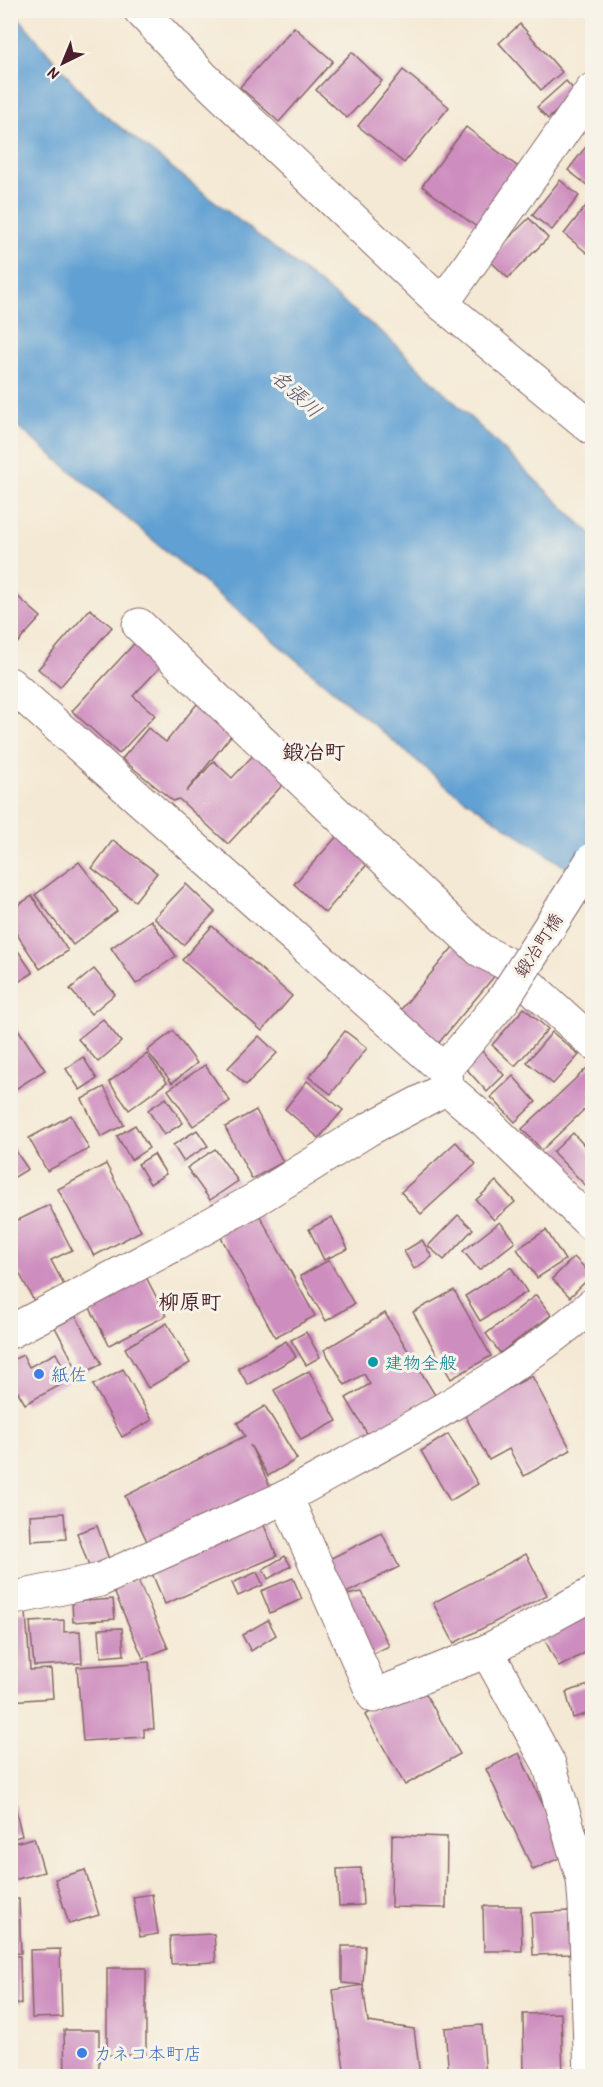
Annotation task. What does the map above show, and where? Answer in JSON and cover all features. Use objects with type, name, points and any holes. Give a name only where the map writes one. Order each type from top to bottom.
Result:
[{"type":"street","points":[[140,10],[204,78],[442,304],[592,428]]},
{"type":"street","points":[[442,304],[592,90]]},
{"type":"street","points":[[139,625],[480,950],[505,963],[592,1041]]},
{"type":"street","points":[[10,684],[445,1079],[592,1225]]},
{"type":"street","name":"鍛冶町橋","points":[[445,1079],[503,1000],[592,860]]},
{"type":"street","points":[[10,1332],[258,1198],[445,1079]]},
{"type":"street","points":[[10,1599],[100,1580],[286,1497],[488,1383],[592,1305]]},
{"type":"street","points":[[286,1497],[374,1696],[487,1651],[592,1594]]},
{"type":"street","points":[[487,1651],[549,1764],[583,1879],[591,2076]]},
{"type":"water","name":"名張川","points":[[10,11],[13,11],[92,105],[385,335],[592,535],[592,885],[453,791],[11,421]]},
{"type":"building","points":[[520,24],[562,72],[541,90],[499,43]]},
{"type":"building","points":[[294,27],[333,61],[279,122],[240,87]]},
{"type":"building","points":[[352,52],[382,81],[347,118],[316,90]]},
{"type":"building","points":[[403,70],[449,107],[404,163],[358,126]]},
{"type":"building","points":[[566,81],[577,93],[548,119],[537,107]]},
{"type":"building","points":[[466,127],[526,173],[482,231],[422,186]]},
{"type":"building","points":[[588,144],[592,147],[592,189],[568,170]]},
{"type":"building","points":[[560,180],[579,196],[552,230],[532,215]]},
{"type":"building","points":[[589,202],[592,204],[592,257],[564,234]]},
{"type":"building","points":[[529,218],[548,238],[508,278],[488,259]]},
{"type":"building","points":[[16,595],[41,617],[10,651],[10,601]]},
{"type":"building","points":[[90,609],[112,627],[60,687],[38,669]]},
{"type":"building","points":[[143,634],[169,658],[133,696],[155,715],[119,754],[72,711]]},
{"type":"building","points":[[197,704],[233,733],[186,792],[214,761],[232,778],[258,750],[289,778],[228,844],[179,799],[173,801],[122,759],[148,728],[166,742]]},
{"type":"building","points":[[340,833],[370,861],[325,913],[294,884]]},
{"type":"building","points":[[113,840],[157,873],[135,901],[92,868]]},
{"type":"building","points":[[79,862],[117,911],[73,945],[35,895]]},
{"type":"building","points":[[186,884],[215,912],[183,945],[154,918]]},
{"type":"building","points":[[32,896],[68,951],[40,969],[10,924],[10,910]]},
{"type":"building","points":[[151,920],[176,956],[136,984],[111,948]]},
{"type":"building","points":[[212,926],[292,996],[262,1031],[182,960]]},
{"type":"building","points":[[10,939],[33,973],[10,987]]},
{"type":"building","points":[[458,941],[497,973],[437,1045],[398,1013]]},
{"type":"building","points":[[94,969],[115,994],[91,1014],[70,989]]},
{"type":"building","points":[[524,1008],[548,1029],[515,1066],[492,1045]]},
{"type":"building","points":[[10,1017],[45,1070],[14,1090],[10,1084]]},
{"type":"building","points":[[103,1019],[121,1042],[98,1062],[78,1039]]},
{"type":"building","points":[[173,1031],[197,1063],[172,1083],[147,1051]]},
{"type":"building","points":[[345,1031],[367,1048],[331,1094],[309,1077]]},
{"type":"building","points":[[552,1032],[579,1055],[553,1084],[527,1062]]},
{"type":"building","points":[[259,1036],[277,1053],[246,1085],[228,1068]]},
{"type":"building","points":[[480,1049],[504,1075],[487,1092],[463,1065]]},
{"type":"building","points":[[147,1054],[167,1082],[129,1110],[109,1082]]},
{"type":"building","points":[[83,1057],[97,1079],[80,1090],[66,1069]]},
{"type":"building","points":[[205,1065],[230,1101],[193,1126],[168,1090]]},
{"type":"building","points":[[589,1066],[592,1070],[592,1102],[542,1150],[522,1129]]},
{"type":"building","points":[[513,1076],[536,1102],[515,1122],[491,1097]]},
{"type":"building","points":[[307,1081],[343,1110],[319,1138],[285,1109]]},
{"type":"building","points":[[104,1087],[124,1125],[101,1137],[82,1099]]},
{"type":"building","points":[[166,1098],[183,1123],[164,1135],[148,1110]]},
{"type":"building","points":[[256,1110],[283,1162],[252,1179],[225,1127]]},
{"type":"building","points":[[71,1115],[89,1149],[47,1171],[29,1138]]},
{"type":"building","points":[[135,1125],[149,1148],[131,1160],[117,1136]]},
{"type":"building","points":[[197,1130],[208,1146],[183,1161],[173,1145]]},
{"type":"building","points":[[573,1133],[592,1154],[592,1180],[586,1186],[553,1152]]},
{"type":"building","points":[[456,1142],[476,1164],[421,1214],[401,1192]]},
{"type":"building","points":[[10,1143],[28,1169],[10,1180]]},
{"type":"building","points":[[215,1149],[238,1181],[210,1200],[187,1168]]},
{"type":"building","points":[[154,1154],[166,1174],[150,1184],[138,1164]]},
{"type":"building","points":[[106,1164],[141,1231],[94,1256],[58,1189]]},
{"type":"building","points":[[496,1181],[515,1202],[494,1220],[476,1200]]},
{"type":"building","points":[[49,1205],[72,1250],[51,1260],[65,1287],[35,1303],[10,1255],[10,1224]]},
{"type":"building","points":[[255,1207],[315,1316],[275,1337],[216,1228]]},
{"type":"building","points":[[458,1215],[473,1229],[444,1260],[428,1246]]},
{"type":"building","points":[[332,1217],[348,1249],[324,1260],[309,1229]]},
{"type":"building","points":[[500,1222],[515,1242],[479,1270],[463,1251]]},
{"type":"building","points":[[546,1230],[565,1260],[537,1278],[517,1249]]},
{"type":"building","points":[[422,1240],[432,1257],[414,1269],[404,1251]]},
{"type":"building","points":[[574,1257],[592,1275],[570,1297],[552,1279]]},
{"type":"building","points":[[329,1260],[354,1304],[326,1321],[300,1276]]},
{"type":"building","points":[[511,1267],[527,1292],[480,1321],[465,1296]]},
{"type":"building","points":[[145,1275],[166,1316],[109,1345],[88,1304]]},
{"type":"building","points":[[454,1290],[491,1356],[451,1379],[413,1312]]},
{"type":"building","points":[[536,1295],[551,1315],[500,1353],[486,1334]]},
{"type":"building","name":"建物全般","points":[[385,1313],[435,1395],[368,1435],[346,1398],[370,1384],[364,1374],[345,1385],[324,1350]]},
{"type":"building","points":[[76,1316],[102,1364],[80,1375],[55,1327]]},
{"type":"building","points":[[167,1323],[190,1363],[148,1388],[125,1348]]},
{"type":"building","points":[[306,1332],[320,1357],[306,1365],[291,1340]]},
{"type":"building","points":[[286,1341],[296,1357],[248,1385],[238,1368]]},
{"type":"building","name":"紙佐","points":[[56,1353],[70,1380],[25,1404],[18,1392],[10,1396],[10,1361],[23,1355],[29,1367]]},
{"type":"building","points":[[123,1369],[152,1420],[122,1437],[93,1385]]},
{"type":"building","points":[[309,1371],[337,1421],[301,1440],[274,1390]]},
{"type":"building","points":[[532,1376],[571,1450],[524,1476],[509,1449],[489,1460],[463,1412]]},
{"type":"building","points":[[265,1406],[297,1459],[268,1476],[250,1445],[270,1486],[149,1545],[125,1496],[245,1436],[237,1423]]},
{"type":"building","points":[[448,1434],[478,1484],[450,1501],[421,1451]]},
{"type":"building","points":[[64,1513],[66,1539],[31,1541],[30,1515]]},
{"type":"building","points":[[260,1516],[277,1556],[165,1604],[148,1564]]},
{"type":"building","points":[[97,1526],[111,1565],[91,1572],[77,1533]]},
{"type":"building","points":[[382,1533],[399,1567],[340,1596],[362,1592],[389,1646],[369,1656],[323,1562]]},
{"type":"building","points":[[526,1554],[547,1595],[454,1643],[433,1603]]},
{"type":"building","points":[[285,1556],[291,1566],[268,1579],[263,1569]]},
{"type":"building","points":[[257,1572],[263,1585],[238,1596],[232,1583]]},
{"type":"building","points":[[137,1578],[168,1648],[143,1658],[113,1589]]},
{"type":"building","points":[[293,1578],[302,1599],[270,1613],[261,1591]]},
{"type":"building","points":[[592,1598],[592,1649],[559,1667],[538,1627]]},
{"type":"building","points":[[113,1599],[115,1619],[73,1622],[72,1602]]},
{"type":"building","points":[[26,1612],[30,1670],[51,1669],[53,1698],[10,1701],[10,1613]]},
{"type":"building","points":[[64,1620],[64,1632],[80,1631],[82,1663],[34,1666],[30,1622]]},
{"type":"building","points":[[268,1620],[276,1635],[251,1651],[242,1635]]},
{"type":"building","points":[[122,1628],[124,1655],[101,1657],[99,1629]]},
{"type":"building","points":[[149,1662],[154,1729],[144,1729],[144,1737],[83,1741],[77,1667]]},
{"type":"building","points":[[420,1684],[460,1754],[405,1785],[365,1715]]},
{"type":"building","points":[[592,1684],[592,1712],[573,1718],[566,1692]]},
{"type":"building","points":[[519,1753],[566,1855],[533,1870],[486,1769]]},
{"type":"building","points":[[14,1803],[22,1836],[10,1839],[10,1804]]},
{"type":"building","points":[[392,1835],[447,1837],[446,1908],[391,1907]]},
{"type":"building","points":[[34,1838],[44,1872],[10,1881],[10,1844]]},
{"type":"building","points":[[361,1868],[363,1905],[339,1906],[337,1869]]},
{"type":"building","points":[[85,1870],[99,1915],[69,1924],[55,1879]]},
{"type":"building","points":[[152,1894],[158,1934],[140,1937],[133,1897]]},
{"type":"building","points":[[19,1899],[21,1953],[10,1954],[10,1900]]},
{"type":"building","points":[[483,1906],[521,1906],[522,1951],[484,1951]]},
{"type":"building","points":[[569,1911],[570,1954],[533,1955],[531,1913]]},
{"type":"building","points":[[214,1934],[216,1962],[171,1964],[170,1936]]},
{"type":"building","points":[[342,1946],[365,1946],[363,1985],[342,1983]]},
{"type":"building","points":[[60,1949],[62,2017],[32,2018],[30,1950]]},
{"type":"building","points":[[10,1956],[20,1956],[21,2004],[10,2004]]},
{"type":"building","points":[[107,1968],[146,1968],[146,2055],[107,2055]]},
{"type":"building","points":[[363,1985],[368,2022],[414,2029],[420,2076],[345,2076],[333,1990]]},
{"type":"building","points":[[561,2013],[563,2076],[524,2076],[523,2014]]},
{"type":"building","points":[[482,2025],[486,2076],[449,2076],[445,2028]]},
{"type":"building","name":"カネコ本町店","points":[[64,2030],[99,2030],[99,2076],[65,2076]]},
{"type":"place","name":"建物全般","points":[[373,1362]]},
{"type":"place","name":"紙佐","points":[[39,1374]]},
{"type":"place","name":"カネコ本町店","points":[[82,2053]]},
{"type":"district","name":"鍛冶町","points":[[314,751]]},
{"type":"district","name":"柳原町","points":[[190,1301]]}]
